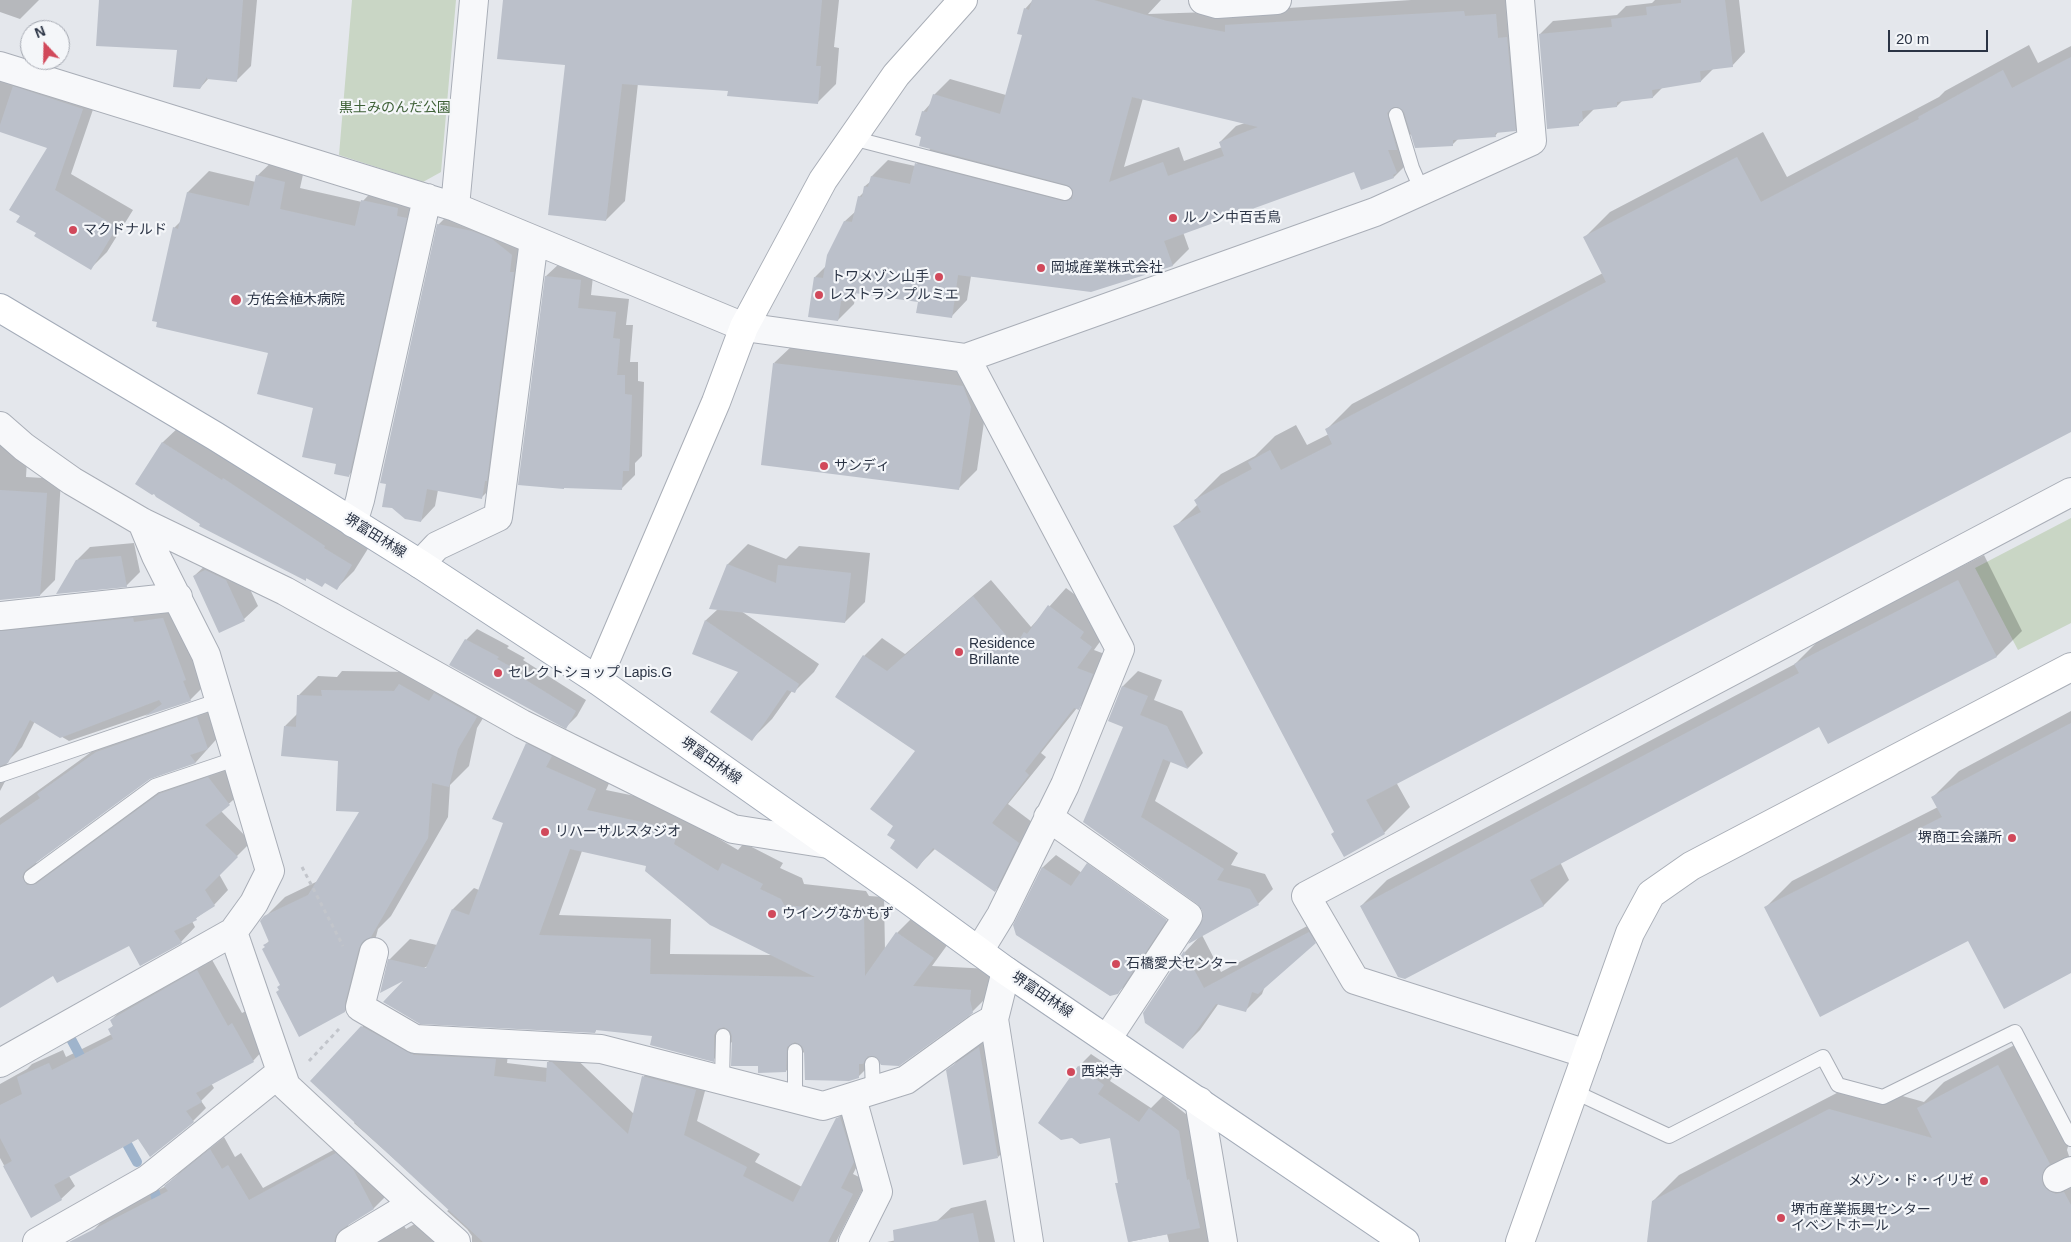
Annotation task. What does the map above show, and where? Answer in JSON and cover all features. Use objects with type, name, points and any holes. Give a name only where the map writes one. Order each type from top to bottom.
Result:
[{"type":"main road","points":[[597,680],[716,402],[744,327],[823,180],[896,75],[963,0]]},
{"type":"main road","name":"堺富田林線","points":[[0,308],[215,436],[420,564],[597,680],[906,898],[1006,971],[1405,1242]]},
{"type":"main road","points":[[1520,1242],[1575,1092],[1586,1054],[1630,933],[1651,894],[1691,866],[2071,668]]},
{"type":"street","points":[[455,207],[474,0]]},
{"type":"street","points":[[1203,0],[1217,4],[1277,0]]},
{"type":"street","points":[[0,66],[455,207],[744,327],[966,358],[1376,212],[1532,141],[1520,0]]},
{"type":"street","points":[[353,523],[360,500],[427,198]]},
{"type":"street","points":[[420,564],[437,546],[498,517],[534,240]]},
{"type":"street","points":[[966,358],[1120,649],[1065,785],[1001,915],[979,951]]},
{"type":"street","points":[[0,426],[24,447],[72,482],[142,522],[285,591],[522,724],[733,829],[828,844]]},
{"type":"street","points":[[1586,1054],[1355,980],[1306,896],[2071,492]]},
{"type":"street","points":[[0,1063],[233,932],[254,903],[270,871],[206,654],[156,556],[142,522]]},
{"type":"street","points":[[0,616],[178,597]]},
{"type":"street","points":[[1048,817],[1188,916],[1107,1039]]},
{"type":"street","points":[[233,932],[283,1079],[413,1204],[456,1242]]},
{"type":"street","points":[[372,960],[360,1007],[416,1039],[601,1049],[823,1106],[906,1080],[978,1028],[994,1019]]},
{"type":"street","points":[[1006,971],[994,1019],[1029,1242]]},
{"type":"street","points":[[37,1242],[148,1179],[283,1079]]},
{"type":"street","points":[[853,1242],[878,1192],[863,1094]]},
{"type":"street","points":[[1199,1101],[1223,1242]]},
{"type":"street","points":[[350,1242],[413,1204]]},
{"type":"lane","points":[[1396,116],[1412,168],[1422,191]]},
{"type":"lane","points":[[852,138],[1065,193]]},
{"type":"lane","points":[[0,775],[220,700]]},
{"type":"lane","points":[[31,877],[155,786],[238,758]]},
{"type":"lane","points":[[1575,1092],[1669,1136],[1823,1057],[1838,1085],[1883,1096],[2015,1032],[2071,1139]]},
{"type":"lane","points":[[722,1080],[723,1036]]},
{"type":"lane","points":[[794,1099],[795,1050]]},
{"type":"lane","points":[[863,1094],[872,1064]]},
{"type":"path","points":[[270,871],[300,865],[346,950],[372,960]]},
{"type":"path","points":[[283,1079],[360,1007]]},
{"type":"green space","name":"黒土みのんだ公園","points":[[352,0],[456,0],[441,172],[423,182],[339,155]]},
{"type":"green space","points":[[2071,518],[2071,623],[2018,650],[1975,568]]},
{"type":"building","points":[[99,0],[243,0],[237,82],[207,79],[207,77],[200,89],[173,87],[177,50],[96,46]]},
{"type":"building","points":[[503,0],[822,0],[816,66],[821,66],[818,104],[727,96],[728,91],[622,84],[606,221],[548,215],[565,65],[497,59]]},
{"type":"building","points":[[1032,0],[1094,0],[1167,21],[1225,32],[1225,25],[1464,11],[1465,16],[1496,14],[1498,38],[1507,37],[1516,131],[1495,133],[1496,137],[1453,140],[1453,146],[1415,148],[1404,112],[1398,107],[1394,107],[1387,113],[1397,150],[1388,150],[1397,173],[1393,175],[1394,178],[1361,190],[1354,172],[1164,241],[1173,266],[1091,292],[958,275],[952,318],[916,313],[918,302],[847,292],[845,301],[841,301],[838,321],[808,317],[814,277],[823,278],[827,255],[844,221],[852,222],[858,196],[862,197],[864,186],[868,187],[871,176],[910,184],[915,163],[1063,201],[1072,199],[1073,190],[1067,185],[919,146],[921,137],[915,135],[922,111],[927,112],[933,94],[1000,114],[1022,35],[1017,34],[1024,8],[1029,10]],"holes":[[[1132,97],[1258,127],[1219,142],[1224,156],[1168,176],[1163,162],[1109,182]]]},
{"type":"building","points":[[1681,0],[1725,0],[1733,67],[1700,71],[1701,82],[1652,90],[1653,98],[1617,102],[1617,107],[1582,111],[1583,121],[1579,122],[1579,126],[1547,129],[1539,34],[1612,27],[1611,19],[1647,15],[1646,7],[1681,3]]},
{"type":"building","points":[[2071,57],[2071,432],[1366,800],[1385,834],[1344,857],[1331,834],[1334,832],[1173,526],[1201,512],[1194,500],[1252,469],[1248,462],[1270,450],[1281,470],[1332,444],[1325,429],[1606,282],[1583,237],[1737,157],[1761,202],[1919,119],[1918,117],[2003,70],[2012,88]]},
{"type":"building","points":[[13,86],[83,109],[55,190],[117,227],[91,270],[34,236],[36,233],[16,222],[20,216],[9,210],[47,148],[0,132],[0,125]]},
{"type":"building","points":[[256,175],[285,182],[280,209],[355,226],[361,200],[398,208],[397,216],[407,218],[349,477],[334,474],[336,464],[302,457],[313,408],[257,394],[268,353],[156,327],[157,322],[152,321],[173,227],[178,229],[187,192],[249,206]]},
{"type":"building","points":[[437,224],[472,231],[492,239],[512,255],[510,272],[514,272],[487,481],[485,481],[482,499],[427,489],[421,522],[405,519],[392,508],[382,507],[386,484],[380,483]]},
{"type":"building","points":[[545,276],[581,280],[578,308],[616,312],[613,338],[620,339],[617,375],[625,375],[625,394],[632,395],[629,471],[623,471],[622,490],[564,489],[518,485]]},
{"type":"building","points":[[773,363],[963,386],[971,407],[959,490],[761,465]]},
{"type":"building","points":[[162,442],[222,480],[223,478],[325,546],[324,548],[352,565],[337,590],[325,583],[322,587],[306,578],[306,581],[199,526],[200,524],[135,484]]},
{"type":"building","points":[[0,490],[47,493],[40,596],[0,600]]},
{"type":"building","points":[[121,556],[127,587],[56,594],[76,560]]},
{"type":"building","points":[[727,564],[776,583],[778,565],[851,573],[845,623],[709,609]]},
{"type":"building","points":[[205,570],[226,580],[245,621],[219,633],[193,576]]},
{"type":"building","points":[[1958,580],[1997,657],[1828,744],[1819,727],[1530,880],[1544,906],[1405,979],[1398,977],[1360,906],[1799,673],[1794,664]]},
{"type":"building","points":[[973,596],[1015,646],[1024,632],[1027,634],[1048,605],[1084,632],[1080,638],[1092,647],[1077,668],[1093,674],[1079,710],[1074,708],[1025,771],[1029,775],[992,823],[1019,843],[995,892],[933,848],[917,869],[890,848],[895,840],[887,835],[893,826],[870,809],[915,751],[835,697],[863,655],[887,671]]},
{"type":"building","points":[[133,618],[134,622],[163,618],[186,680],[183,681],[191,701],[145,716],[162,704],[159,700],[60,738],[30,720],[8,763],[0,766],[0,631]]},
{"type":"building","points":[[705,620],[799,684],[795,693],[787,690],[752,741],[710,712],[738,672],[692,654]]},
{"type":"building","points":[[465,639],[499,657],[497,659],[515,669],[513,672],[576,711],[566,729],[449,665]]},
{"type":"building","points":[[399,684],[429,701],[434,693],[477,717],[458,749],[449,787],[432,783],[428,838],[371,937],[363,941],[359,948],[345,1003],[345,1012],[299,1037],[276,992],[279,990],[277,987],[280,985],[262,949],[265,947],[263,945],[269,942],[260,921],[264,916],[308,895],[359,812],[336,811],[338,761],[281,756],[284,726],[296,727],[297,695],[322,696],[321,690],[394,691]]},
{"type":"building","points":[[1122,686],[1148,696],[1140,715],[1167,726],[1188,769],[1163,759],[1141,817],[1224,869],[1217,880],[1250,889],[1259,905],[1188,944],[1203,918],[1202,910],[1197,904],[1083,822],[1123,727],[1108,721]]},
{"type":"building","points":[[197,717],[208,749],[190,755],[196,763],[150,779],[26,870],[22,877],[27,885],[36,884],[159,794],[208,777],[230,805],[205,825],[238,857],[205,890],[215,906],[196,918],[197,920],[174,931],[182,943],[140,966],[129,946],[57,983],[53,976],[0,1008],[0,825],[40,798],[37,794],[96,752]]},
{"type":"building","points":[[2071,723],[2071,973],[2004,1009],[1968,941],[1820,1017],[1764,907],[1942,817],[1931,797]]},
{"type":"building","points":[[526,743],[552,756],[546,767],[596,789],[587,810],[678,830],[674,844],[718,871],[722,863],[763,884],[760,889],[781,899],[784,905],[845,911],[848,917],[864,917],[865,976],[896,932],[934,958],[913,986],[971,990],[970,1000],[973,1013],[899,1066],[881,1065],[876,1057],[868,1056],[863,1064],[859,1064],[859,1078],[849,1081],[805,1080],[804,1051],[802,1046],[795,1042],[787,1047],[786,1072],[758,1073],[758,1066],[731,1066],[732,1036],[730,1031],[724,1027],[718,1029],[714,1035],[714,1062],[650,1045],[652,1036],[596,1030],[595,1033],[420,1024],[383,1002],[403,981],[380,993],[388,959],[426,968],[452,909],[469,915],[503,823],[492,819]],"holes":[[[570,849],[646,866],[645,871],[710,925],[815,977],[650,974],[651,939],[539,935]]]},
{"type":"building","points":[[1087,863],[1167,920],[1118,994],[1110,996],[1016,935],[1013,925],[1042,867],[1071,886]]},
{"type":"building","points":[[1309,932],[1316,943],[1258,994],[1252,992],[1246,1012],[1216,1004],[1183,1049],[1145,1023],[1143,1013],[1184,951],[1204,988]]},
{"type":"building","points":[[197,970],[228,1026],[232,1023],[254,1062],[196,1093],[202,1102],[186,1111],[194,1122],[150,1157],[138,1139],[54,1185],[62,1200],[31,1218],[3,1166],[12,1161],[0,1138],[0,1105],[22,1094],[17,1077],[49,1063],[52,1070],[113,1039],[108,1029],[113,1026],[110,1020]]},
{"type":"building","points":[[361,1026],[414,1055],[496,1059],[494,1076],[546,1082],[547,1062],[552,1062],[628,1134],[642,1076],[696,1090],[684,1135],[747,1167],[743,1176],[793,1202],[836,1118],[840,1117],[854,1162],[841,1188],[853,1194],[828,1242],[483,1242],[310,1081]]},
{"type":"building","points":[[979,1047],[998,1158],[963,1165],[946,1070]]},
{"type":"building","points":[[1998,1065],[2050,1164],[2044,1170],[2042,1177],[2043,1185],[2049,1191],[2056,1194],[2064,1192],[2071,1205],[2071,1242],[1647,1242],[1652,1201],[1829,1109],[1932,1138],[1917,1108]]},
{"type":"building","points":[[1078,1066],[1104,1085],[1098,1094],[1139,1122],[1149,1108],[1179,1131],[1187,1180],[1189,1179],[1200,1228],[1128,1242],[1115,1183],[1118,1183],[1110,1138],[1080,1144],[1072,1138],[1061,1140],[1038,1123]]},
{"type":"building","points":[[210,1149],[222,1169],[228,1165],[249,1200],[336,1153],[353,1169],[374,1209],[342,1229],[336,1235],[334,1242],[69,1242],[168,1191],[164,1186]]},
{"type":"building","points":[[973,1213],[979,1242],[894,1242],[893,1230]]},
{"type":"waterway","points":[[71,1039],[86,1067]]},
{"type":"waterway","points":[[122,1135],[137,1162]]},
{"type":"waterway","points":[[155,1193],[159,1210]]},
{"type":"place","name":"ルノン中百舌鳥","points":[[1173,218]]},
{"type":"place","name":"マクドナルド","points":[[73,230]]},
{"type":"place","name":"岡城産業株式会社","points":[[1041,268]]},
{"type":"place","name":"トワメゾン山手","points":[[939,277]]},
{"type":"place","name":"レストラン プルミエ","points":[[819,295]]},
{"type":"place","name":"方佑会植木病院","points":[[236,300]]},
{"type":"place","name":"サンディ","points":[[824,466]]},
{"type":"place","name":"Residence Brillante","points":[[959,652]]},
{"type":"place","name":"セレクトショップ Lapis.G","points":[[498,673]]},
{"type":"place","name":"リハーサルスタジオ","points":[[545,832]]},
{"type":"place","name":"堺商工会議所","points":[[2012,838]]},
{"type":"place","name":"ウイングなかもず","points":[[772,914]]},
{"type":"place","name":"石橋愛犬センター","points":[[1116,964]]},
{"type":"place","name":"西栄寺","points":[[1071,1072]]},
{"type":"place","name":"メゾン・ド・イリゼ","points":[[1984,1181]]},
{"type":"place","name":"堺市産業振興センター イベントホール","points":[[1781,1218]]}]
